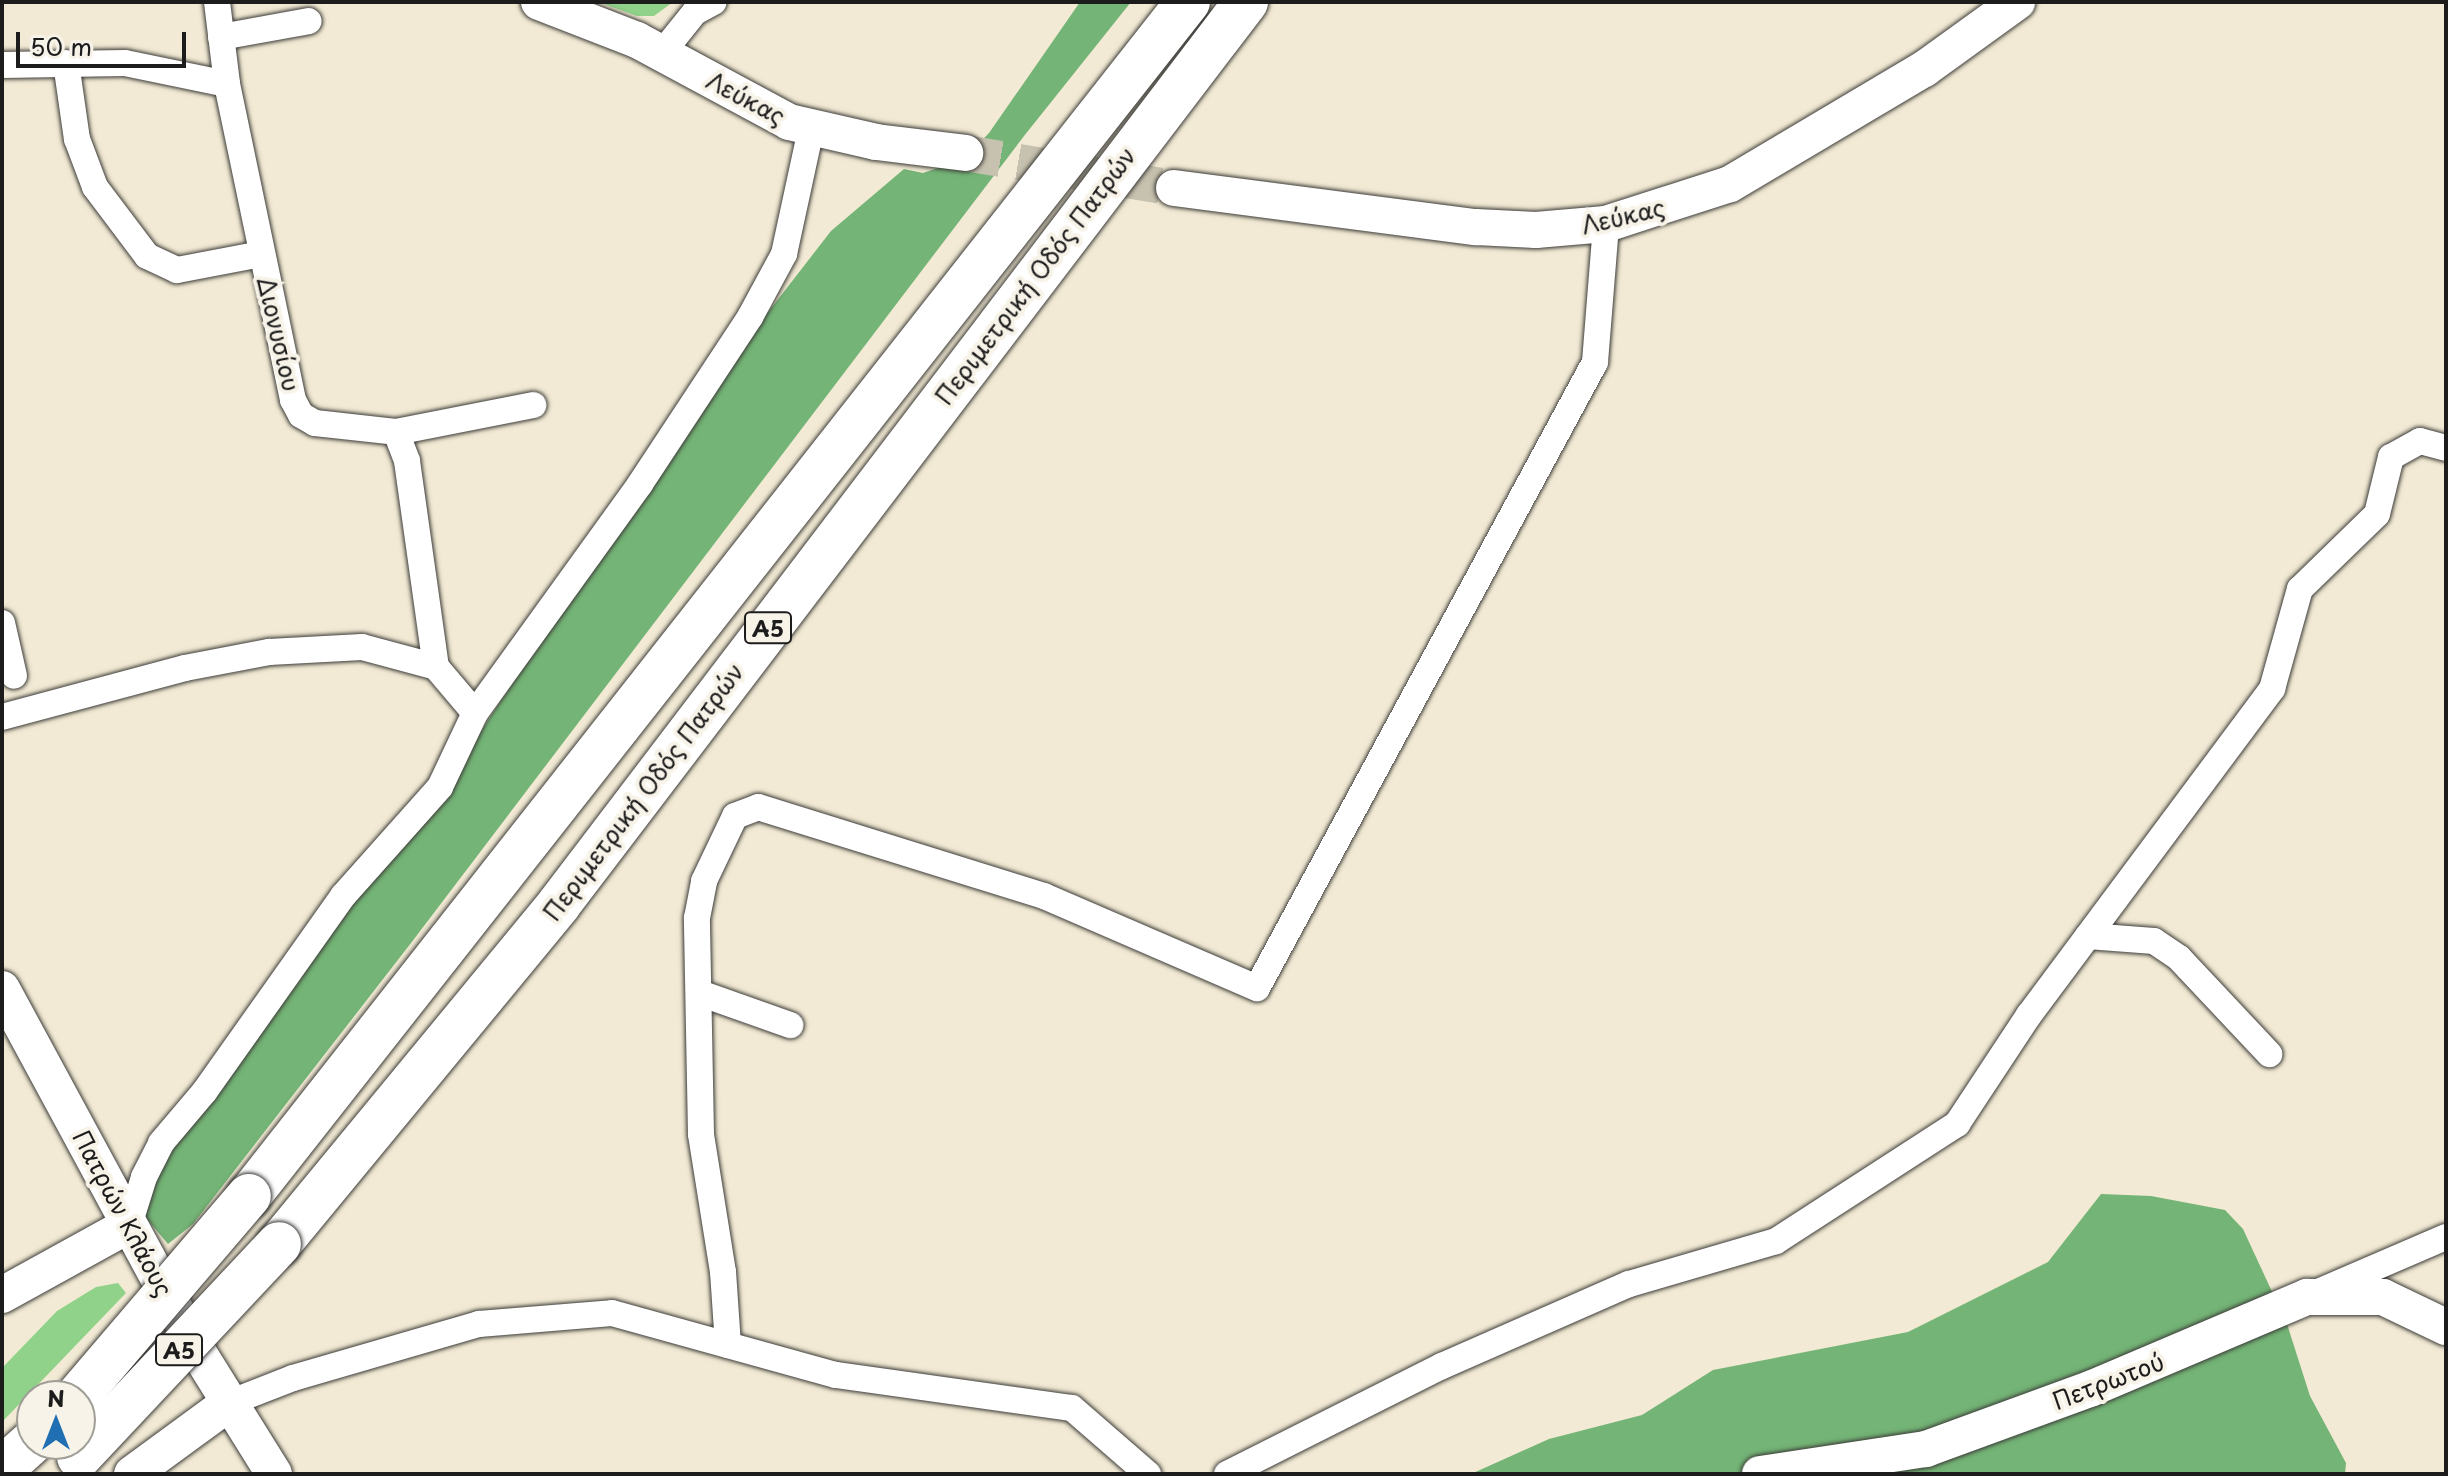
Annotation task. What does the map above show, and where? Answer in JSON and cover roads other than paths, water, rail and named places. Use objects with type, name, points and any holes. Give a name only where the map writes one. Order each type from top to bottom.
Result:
[{"type":"highway","name":"Περιμετρική Οδός Πατρών","points":[[92,1380],[249,1196],[1188,2]]},
{"type":"highway","name":"Περιμετρική Οδός Πατρών","points":[[70,1465],[279,1244],[559,904],[1246,2]]},
{"type":"street","name":"Διονυσίου","points":[[217,2],[227,84],[261,254],[301,415],[325,426],[375,426],[396,432]]},
{"type":"street","name":"Λεύκας","points":[[539,2],[662,53],[771,113],[811,129],[965,153]]},
{"type":"street","points":[[662,53],[695,12],[714,2]]},
{"type":"street","name":"Λεύκας","points":[[1174,188],[1476,227],[1536,230],[1606,224],[1730,184],[1924,69],[2017,2]]},
{"type":"street","points":[[221,37],[309,21]]},
{"type":"street","points":[[66,63],[77,139],[95,187],[147,256],[177,270],[261,254]]},
{"type":"street","points":[[2,65],[142,65],[227,84]]},
{"type":"street","points":[[2,1295],[129,1225],[144,1177],[161,1143],[211,1083],[343,896],[440,787],[475,713],[640,484],[750,317],[784,254],[811,129]]},
{"type":"street","points":[[728,1345],[723,1272],[701,1134],[697,918],[704,881],[735,816],[758,807],[1044,896],[1257,988],[1595,362],[1606,224]]},
{"type":"street","points":[[475,713],[436,667],[407,461],[396,432],[533,405]]},
{"type":"street","points":[[1227,1474],[1442,1366],[1629,1284],[1776,1241],[1837,1205],[1957,1124],[2088,936],[2272,689],[2296,597],[2316,570],[2377,514],[2391,457],[2420,441],[2446,448]]},
{"type":"street","points":[[2,623],[14,676]]},
{"type":"street","points":[[2,717],[185,668],[269,652],[362,647],[436,667]]},
{"type":"street","points":[[2088,936],[2154,941],[2179,958],[2269,1054]]},
{"type":"street","name":"Πατρών Κλάους","points":[[2,989],[129,1225],[229,1403],[274,1474]]},
{"type":"street","points":[[700,993],[790,1025]]},
{"type":"street","points":[[2307,1297],[2446,1237]]},
{"type":"street","name":"Πετρωτού","points":[[1760,1474],[1926,1449],[2090,1389],[2307,1297],[2383,1297],[2446,1327]]},
{"type":"street","points":[[132,1474],[229,1403],[293,1378],[503,1319],[612,1313],[836,1375],[1072,1408],[1148,1474]]},
{"type":"tunnel","points":[[965,153],[1174,188]]}]
